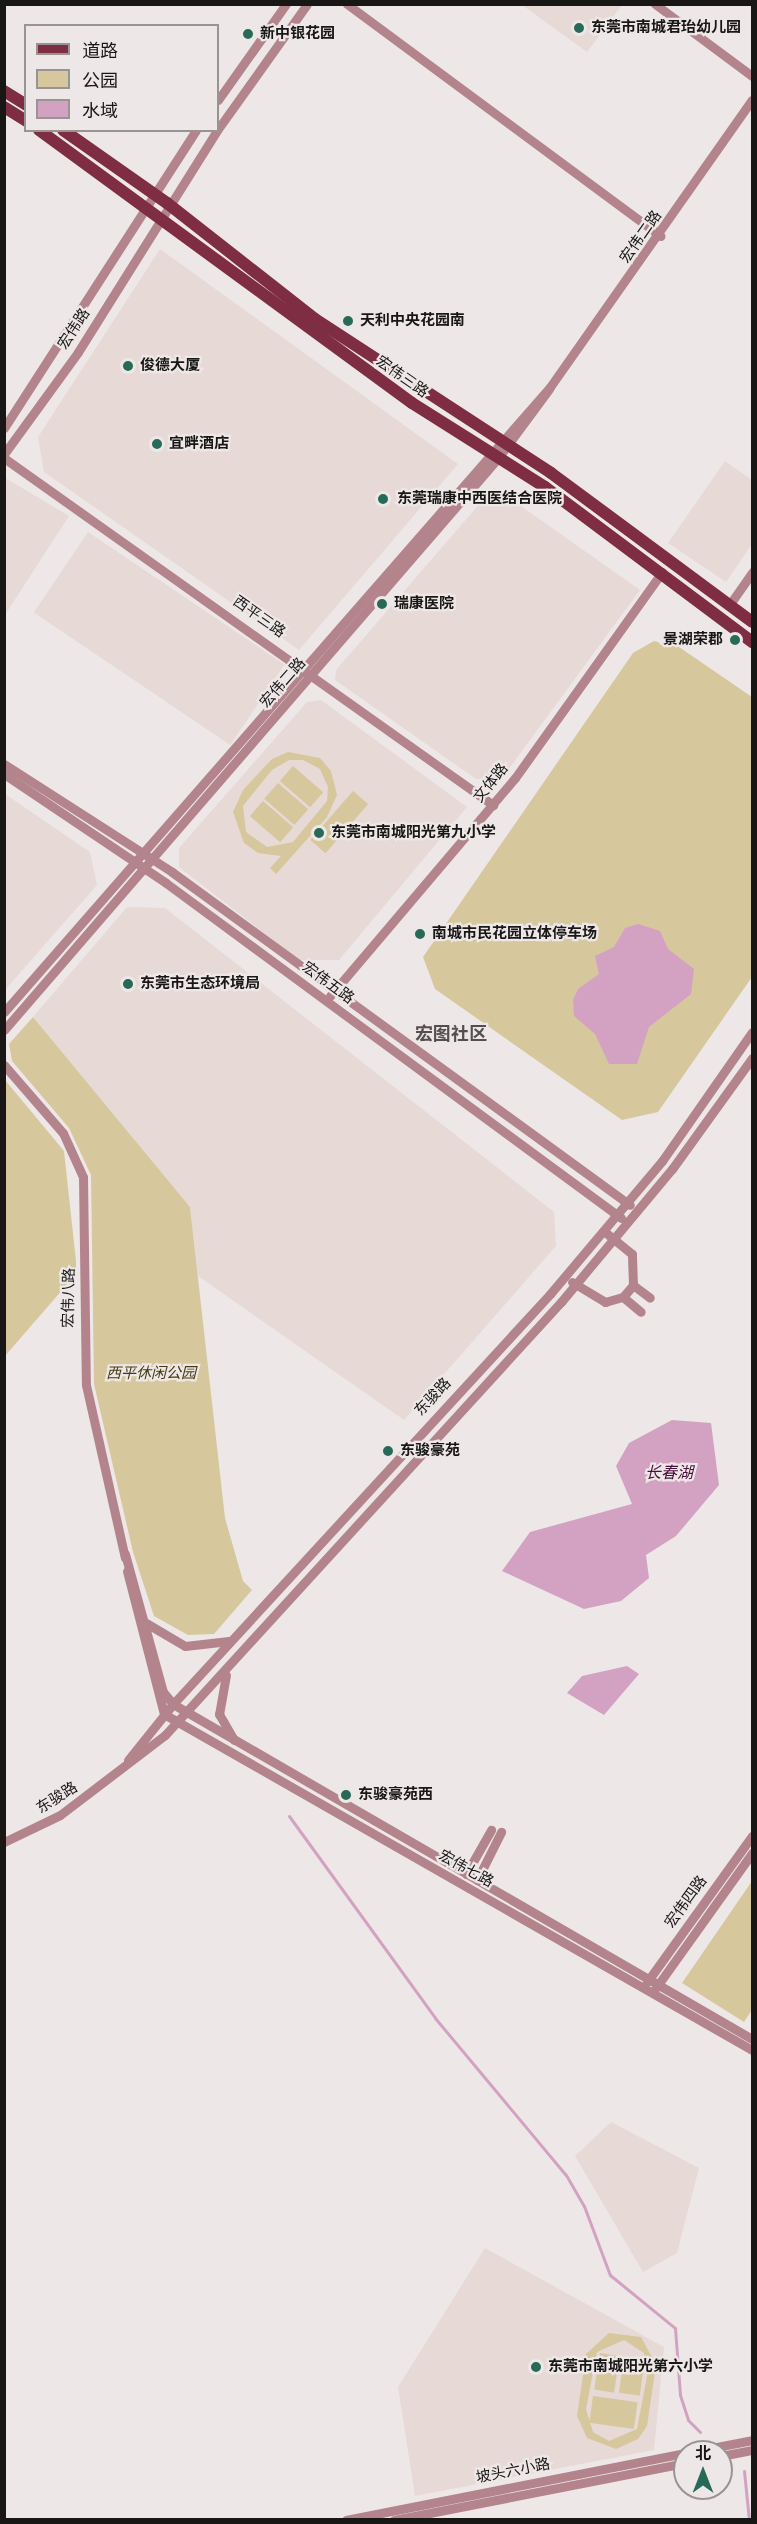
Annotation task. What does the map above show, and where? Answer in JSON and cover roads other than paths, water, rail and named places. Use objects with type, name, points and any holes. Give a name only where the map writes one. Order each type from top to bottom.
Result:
[{"type":"main road","points":[[4,91],[24,104]]},
{"type":"main road","points":[[4,107],[24,121]]},
{"type":"main road","name":"宏伟三路","points":[[42,132],[146,206],[308,329],[662,572],[753,642]]},
{"type":"main road","name":"宏伟三路","points":[[66,132],[154,193],[315,319],[503,444],[753,622]]},
{"type":"street","points":[[219,99],[286,4]]},
{"type":"street","points":[[219,127],[307,4]]},
{"type":"street","points":[[347,4],[661,236]]},
{"type":"street","points":[[655,4],[753,76]]},
{"type":"street","name":"宏伟二路","points":[[4,1030],[145,868],[309,670],[550,387],[661,236],[753,100]]},
{"type":"street","points":[[154,193],[195,132]]},
{"type":"street","points":[[167,203],[216,132]]},
{"type":"street","name":"宏伟路","points":[[4,428],[154,193]]},
{"type":"street","name":"宏伟路","points":[[4,456],[83,342],[167,203]]},
{"type":"street","name":"西平三路","points":[[4,456],[309,670],[493,806]]},
{"type":"street","name":"文体路","points":[[327,1000],[493,806],[662,572]]},
{"type":"street","points":[[729,604],[753,572]]},
{"type":"street","name":"宏伟二路","points":[[4,1012],[142,852],[309,670]]},
{"type":"street","name":"宏伟五路","points":[[4,764],[152,859],[627,1203]]},
{"type":"street","name":"宏伟五路","points":[[4,774],[145,868],[628,1223]]},
{"type":"street","name":"东骏路","points":[[120,1770],[173,1704],[566,1276],[627,1203],[753,1032]]},
{"type":"street","name":"东骏路","points":[[4,1842],[60,1815],[120,1770],[187,1713],[576,1285],[628,1223],[753,1058]]},
{"type":"street","name":"宏伟八路","points":[[4,1065],[63,1133],[83,1177],[86,1385],[124,1554],[164,1714]]},
{"type":"street","points":[[627,1203],[638,1210]]},
{"type":"street","points":[[604,1231],[632,1254],[633,1285],[623,1297]]},
{"type":"street","points":[[566,1276],[594,1299],[623,1297],[641,1312]]},
{"type":"street","points":[[633,1285],[650,1298]]},
{"type":"street","name":"宏伟八路","points":[[124,1554],[146,1623],[163,1692],[173,1704]]},
{"type":"street","points":[[146,1623],[185,1646],[231,1640]]},
{"type":"street","points":[[228,1668],[219,1714],[235,1742]]},
{"type":"street","name":"宏伟七路","points":[[173,1704],[235,1742],[477,1880],[646,1983]]},
{"type":"street","name":"宏伟七路","points":[[164,1714],[646,1983],[749,2036]]},
{"type":"street","points":[[466,1874],[491,1830]]},
{"type":"street","points":[[477,1880],[501,1832]]},
{"type":"street","name":"宏伟四路","points":[[646,1983],[753,1836]]},
{"type":"street","name":"宏伟四路","points":[[656,1988],[753,1853]]},
{"type":"street","name":"宏伟七路","points":[[656,1988],[753,2050]]},
{"type":"street","points":[[749,2036],[753,2025]]},
{"type":"street","points":[[733,2444],[753,2440]]},
{"type":"street","points":[[733,2454],[753,2450]]},
{"type":"street","name":"坡头六小路","points":[[346,2520],[673,2455]]},
{"type":"street","name":"坡头六小路","points":[[394,2520],[673,2465]]},
{"type":"water","points":[[638,924],[660,931],[668,949],[694,969],[691,994],[649,1027],[637,1064],[609,1064],[595,1034],[574,1016],[573,1000],[578,989],[599,974],[595,956],[614,947],[625,928]]},
{"type":"water","name":"长春湖","points":[[672,1420],[711,1423],[719,1485],[676,1536],[646,1555],[649,1578],[621,1601],[584,1609],[502,1571],[530,1532],[632,1504],[616,1466],[629,1443]]},
{"type":"water","points":[[627,1666],[639,1674],[604,1715],[567,1693],[582,1676]]},
{"type":"waterway","points":[[289,1816],[435,2018],[566,2175],[584,2206],[610,2275],[675,2328],[680,2395],[688,2420],[700,2432]]},
{"type":"waterway","points":[[744,2471],[749,2520]]},
{"type":"place","name":"东莞市南城君珆幼儿园","points":[[579,28]]},
{"type":"place","name":"新中银花园","points":[[248,34]]},
{"type":"place","name":"天利中央花园南","points":[[348,321]]},
{"type":"place","name":"俊德大厦","points":[[128,366]]},
{"type":"place","name":"宜畔酒店","points":[[157,444]]},
{"type":"place","name":"东莞瑞康中西医结合医院","points":[[383,499]]},
{"type":"place","name":"瑞康医院","points":[[382,604]]},
{"type":"place","name":"景湖荣郡","points":[[735,640]]},
{"type":"place","name":"东莞市南城阳光第九小学","points":[[319,833]]},
{"type":"place","name":"南城市民花园立体停车场","points":[[420,934]]},
{"type":"place","name":"东莞市生态环境局","points":[[128,984]]},
{"type":"place","name":"东骏豪苑","points":[[388,1451]]},
{"type":"place","name":"东骏豪苑西","points":[[346,1795]]},
{"type":"place","name":"东莞市南城阳光第六小学","points":[[536,2367]]},
{"type":"district","name":"宏图社区","points":[[451,1034]]},
{"type":"park label","name":"西平休闲公园","points":[[151,1374]]}]
